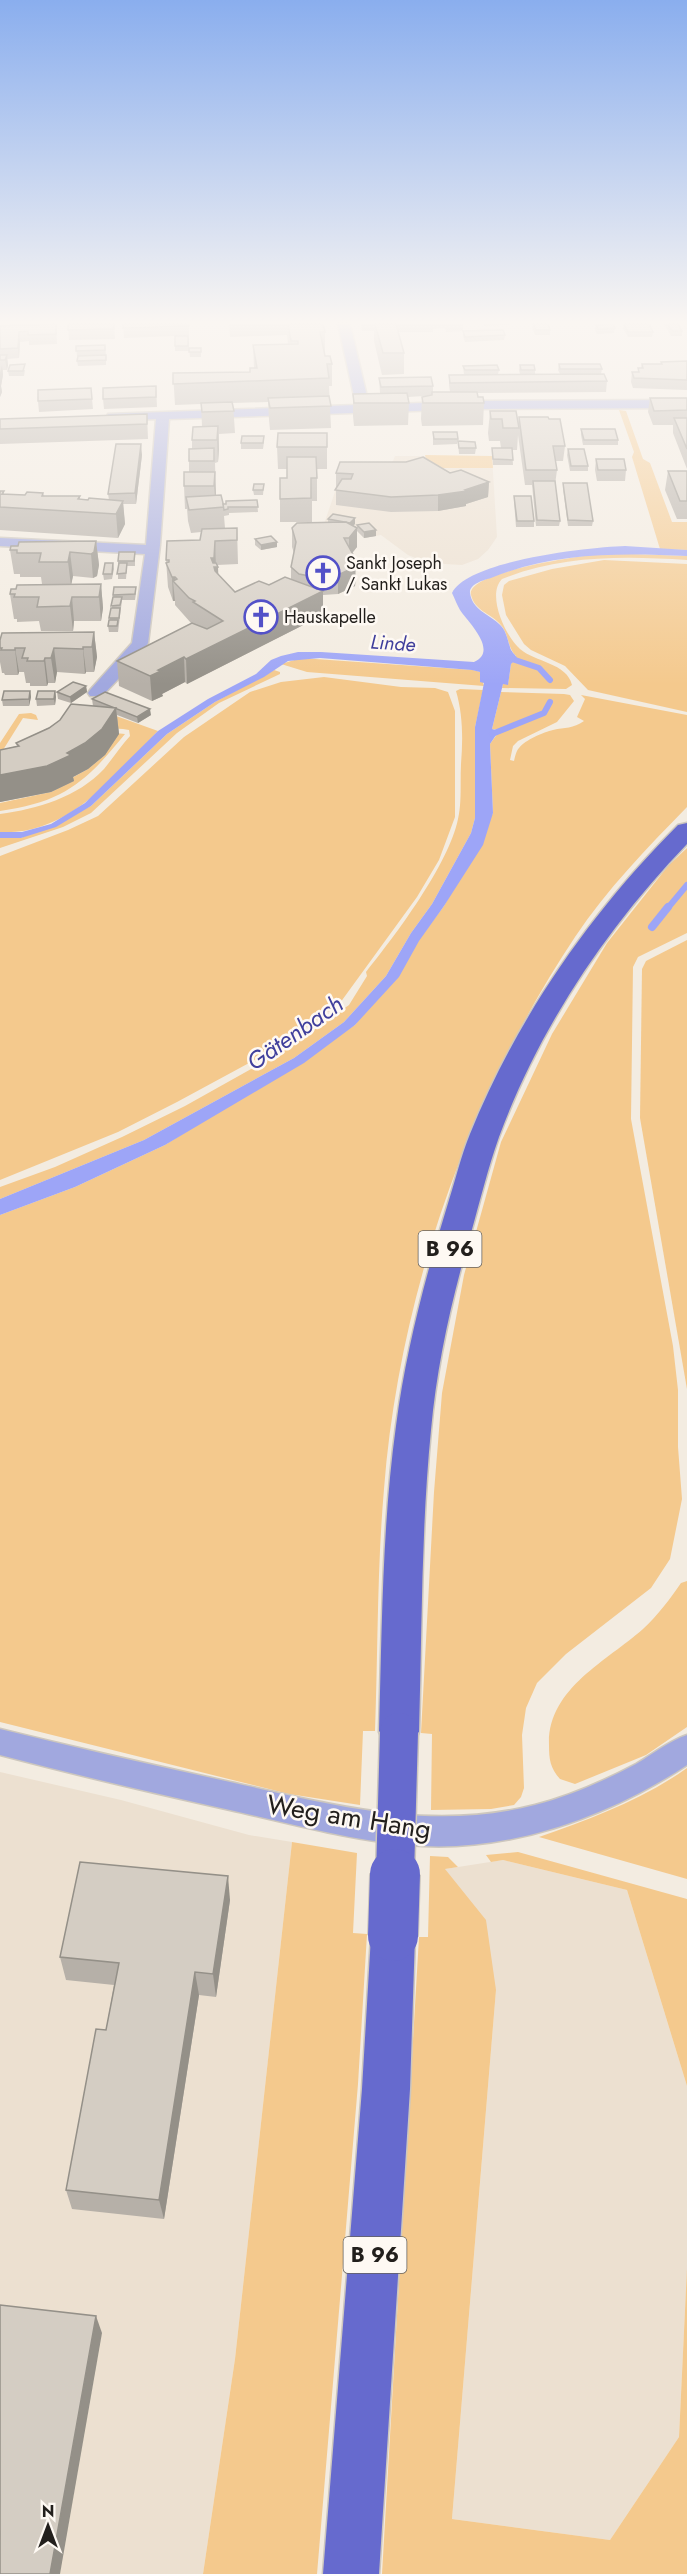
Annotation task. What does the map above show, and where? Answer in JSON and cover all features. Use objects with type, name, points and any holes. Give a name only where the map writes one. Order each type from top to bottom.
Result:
[{"type":"main road","name":"B 96","points":[[351,2574],[387,2089],[408,1489],[419,1386],[444,1269],[485,1136],[536,1030],[592,941],[653,862],[687,830]]},
{"type":"street","points":[[96,693],[136,651],[140,643],[152,550],[161,444]]},
{"type":"street","points":[[0,542],[152,550]]},
{"type":"street","name":"Weg am Hang","points":[[0,1742],[71,1761],[354,1823],[434,1832],[494,1829],[521,1824],[592,1799],[659,1768],[687,1748]]},
{"type":"shaded area","points":[[631,444],[638,444],[643,459],[650,463],[672,522],[687,522],[687,550],[660,549],[632,457],[634,452]]},
{"type":"shaded area","points":[[425,455],[492,456],[493,468],[429,468]]},
{"type":"shaded area","points":[[395,456],[492,456],[497,537],[478,559],[462,565],[428,563],[408,555],[381,535],[364,538],[357,530],[324,524],[340,477],[387,476]]},
{"type":"shaded area","points":[[606,553],[687,556],[687,560],[617,558],[570,561],[547,565],[502,579],[496,595],[497,605],[509,635],[520,649],[564,672],[572,685],[566,689],[502,688],[503,684],[508,684],[511,664],[516,656],[503,628],[473,600],[471,595],[474,586],[506,572],[530,566]]},
{"type":"shaded area","points":[[604,560],[687,564],[687,712],[588,690],[565,666],[531,650],[524,644],[506,615],[502,595],[504,585],[509,581],[552,569]]},
{"type":"shaded area","points":[[301,658],[473,670],[480,672],[484,686],[307,672],[281,664]]},
{"type":"shaded area","points":[[274,670],[280,674],[219,703],[177,733],[91,813],[63,827],[0,848],[0,838],[21,838],[91,806],[167,734],[215,702]]},
{"type":"shaded area","points":[[324,677],[401,687],[435,688],[448,692],[455,711],[455,817],[439,860],[417,897],[340,1003],[277,1048],[118,1132],[0,1180],[0,856],[98,816],[184,737],[250,692],[281,682]]},
{"type":"shaded area","points":[[460,689],[483,690],[475,727],[475,818],[471,833],[432,904],[411,933],[386,976],[344,1022],[294,1058],[144,1140],[0,1199],[0,1187],[55,1167],[185,1106],[285,1050],[349,1005],[367,976],[366,972],[433,878],[453,837],[460,799],[462,727],[456,691]]},
{"type":"shaded area","points":[[501,692],[564,694],[570,695],[574,701],[557,722],[518,741],[513,746],[510,760],[514,761],[518,749],[530,739],[553,730],[573,727],[584,721],[577,717],[585,699],[581,695],[687,715],[687,807],[642,853],[600,902],[575,937],[537,999],[502,1064],[445,1201],[423,1272],[405,1344],[392,1416],[380,1549],[375,1731],[363,1731],[360,1805],[289,1794],[0,1722],[0,1215],[75,1187],[165,1145],[355,1025],[444,906],[493,813],[490,744],[500,730],[492,729]]},
{"type":"shaded area","points":[[91,707],[158,731],[107,784],[69,814],[25,831],[0,832],[0,814],[42,805],[82,787],[104,769],[130,736],[129,730],[77,726]]},
{"type":"shaded area","points":[[19,714],[36,715],[38,720],[23,718],[3,750],[0,765],[0,743]]},
{"type":"shaded area","points":[[76,729],[125,734],[98,765],[72,787],[41,802],[0,811],[0,803],[51,792],[73,781],[70,779],[88,769],[105,755]]},
{"type":"shaded area","points":[[687,848],[687,933],[638,957],[633,967],[631,1119],[673,1346],[678,1390],[678,1447],[682,1499],[670,1559],[651,1588],[566,1654],[537,1683],[526,1708],[522,1735],[524,1788],[521,1797],[514,1805],[491,1809],[431,1810],[432,1734],[421,1733],[434,1492],[442,1393],[464,1275],[501,1142],[552,1034],[607,943],[668,866]]},
{"type":"shaded area","points":[[687,940],[687,1389],[640,1118],[642,969],[646,961]]},
{"type":"shaded area","points":[[687,1581],[687,1727],[646,1755],[575,1784],[560,1779],[552,1767],[549,1745],[551,1725],[568,1692],[597,1665],[643,1629],[664,1607],[681,1583]]},
{"type":"shaded area","points":[[687,1768],[687,1879],[539,1837],[634,1799]]},
{"type":"shaded area","points":[[0,1772],[121,1800],[249,1835],[292,1842],[235,2359],[203,2574],[0,2574]]},
{"type":"shaded area","points":[[292,1842],[357,1853],[353,1933],[367,1934],[358,2084],[317,2574],[203,2574],[235,2359]]},
{"type":"shaded area","points":[[518,1852],[687,1899],[687,2086],[627,1890],[503,1860],[491,1862],[486,1855]]},
{"type":"shaded area","points":[[430,1856],[448,1857],[458,1867],[445,1869],[486,1920],[496,1990],[452,2519],[610,2540],[679,2437],[687,2268],[687,2574],[382,2574],[419,1937],[428,1937]]},
{"type":"shaded area","points":[[503,1860],[627,1890],[687,2086],[687,2268],[679,2437],[610,2540],[452,2519],[496,1990],[445,1869]]},
{"type":"water","points":[[625,546],[687,550],[687,556],[612,555],[563,559],[515,569],[481,581],[470,590],[471,599],[477,607],[503,628],[517,658],[511,664],[508,685],[503,684],[492,729],[503,732],[496,735],[490,744],[493,813],[483,845],[419,941],[399,977],[355,1025],[304,1063],[165,1145],[75,1187],[0,1215],[0,1199],[144,1140],[294,1058],[344,1022],[386,976],[411,933],[432,904],[471,833],[475,818],[475,727],[484,683],[480,682],[480,672],[472,670],[320,658],[288,661],[264,677],[215,702],[167,734],[91,806],[56,827],[21,838],[0,838],[0,832],[22,832],[51,824],[85,803],[158,731],[208,699],[256,674],[271,660],[298,652],[321,652],[474,662],[481,657],[483,644],[460,610],[452,593],[463,582],[481,572],[532,558],[586,549]]},
{"type":"building","points":[[116,444],[141,444],[135,493],[108,494]]},
{"type":"building","points":[[277,444],[327,444],[327,447],[277,447]]},
{"type":"building","points":[[458,444],[475,444],[476,448],[459,448]]},
{"type":"building","points":[[523,444],[565,444],[565,446],[553,446],[557,470],[526,470]]},
{"type":"building","points":[[214,448],[214,461],[189,461],[189,449]]},
{"type":"building","points":[[492,448],[512,448],[513,460],[493,459]]},
{"type":"building","points":[[568,449],[584,449],[588,466],[571,466]]},
{"type":"building","points":[[287,457],[316,457],[317,478],[311,478],[311,498],[280,499],[280,478],[287,478]]},
{"type":"building","points":[[423,457],[450,473],[461,470],[489,482],[465,490],[467,491],[438,495],[391,497],[335,490],[342,479],[351,479],[353,474],[336,473],[340,462],[406,462]]},
{"type":"building","points":[[596,459],[624,459],[626,470],[598,470]]},
{"type":"building","points":[[668,471],[687,471],[687,501],[680,501]]},
{"type":"building","points":[[184,472],[215,472],[214,486],[184,486]]},
{"type":"building","points":[[533,481],[555,481],[560,521],[537,520]]},
{"type":"building","points":[[563,483],[587,483],[593,521],[568,520]]},
{"type":"building","points":[[254,484],[264,484],[263,490],[253,490]]},
{"type":"building","points":[[0,491],[4,491],[2,494],[25,495],[27,492],[43,493],[42,496],[80,496],[78,499],[123,501],[116,514],[0,507]]},
{"type":"building","points":[[221,495],[224,507],[189,510],[186,497]]},
{"type":"building","points":[[514,496],[531,496],[534,521],[517,521]]},
{"type":"building","points":[[257,500],[258,507],[228,507],[224,510],[223,504],[226,504],[226,501]]},
{"type":"building","points":[[333,514],[355,518],[350,523],[328,519]]},
{"type":"building","points":[[346,522],[357,528],[349,538],[344,538],[356,560],[355,567],[338,575],[315,577],[299,574],[291,567],[296,542],[292,528],[297,523]]},
{"type":"building","points":[[369,523],[376,530],[364,532],[357,525]]},
{"type":"building","points":[[237,528],[237,540],[215,541],[214,558],[211,558],[218,567],[214,567],[215,571],[235,592],[259,581],[269,585],[285,577],[323,591],[186,659],[184,657],[150,676],[117,661],[192,623],[207,629],[223,621],[193,602],[195,601],[189,598],[173,581],[177,579],[172,577],[166,563],[169,562],[166,560],[167,541],[200,540],[202,529]]},
{"type":"building","points":[[271,536],[277,542],[261,545],[255,539]]},
{"type":"building","points":[[96,541],[94,552],[91,554],[70,552],[68,562],[39,562],[41,553],[17,553],[17,550],[10,550],[11,546],[18,546],[19,542]]},
{"type":"building","points":[[119,552],[135,552],[134,561],[118,561]]},
{"type":"building","points":[[105,563],[113,563],[112,574],[103,574]]},
{"type":"building","points":[[119,563],[127,563],[126,573],[117,574]]},
{"type":"building","points":[[101,584],[99,597],[72,597],[70,606],[37,607],[39,597],[14,597],[15,594],[10,594],[11,589],[16,589],[17,585]]},
{"type":"building","points":[[114,587],[136,587],[135,594],[113,595]]},
{"type":"building","points":[[113,597],[122,597],[120,605],[111,606]]},
{"type":"building","points":[[111,608],[120,608],[119,618],[109,618]]},
{"type":"building","points":[[109,620],[118,620],[117,626],[108,626]]},
{"type":"building","points":[[94,632],[92,647],[54,648],[51,658],[45,658],[44,661],[27,661],[28,658],[22,658],[25,648],[1,650],[0,648],[2,633]]},
{"type":"building","points":[[73,682],[86,686],[70,697],[57,692]]},
{"type":"building","points":[[4,691],[30,691],[29,699],[2,700]]},
{"type":"building","points":[[38,691],[55,691],[54,699],[36,699]]},
{"type":"building","points":[[105,692],[150,709],[137,717],[92,699]]},
{"type":"building","points":[[71,704],[116,708],[102,729],[85,743],[67,753],[71,755],[47,766],[0,775],[0,750],[19,746],[16,743],[49,728],[60,720]]},
{"type":"building","points":[[80,1862],[228,1876],[213,1974],[195,1972],[159,2200],[66,2190],[96,2029],[106,2030],[119,1963],[60,1957]]},
{"type":"building","points":[[0,2305],[96,2316],[50,2574],[0,2574]]},
{"type":"waterway","points":[[506,657],[539,668],[550,680]]},
{"type":"waterway","points":[[492,734],[544,713],[550,702]]},
{"type":"waterway","points":[[667,909],[687,885]]},
{"type":"waterway","points":[[652,927],[668,907]]},
{"type":"place","name":"Sankt Joseph / Sankt Lukas","points":[[323,573]]},
{"type":"place","name":"Hauskapelle","points":[[261,617]]},
{"type":"water label","name":"Linde","points":[[393,643]]},
{"type":"water label","name":"Gätenbach","points":[[295,1033]]}]
